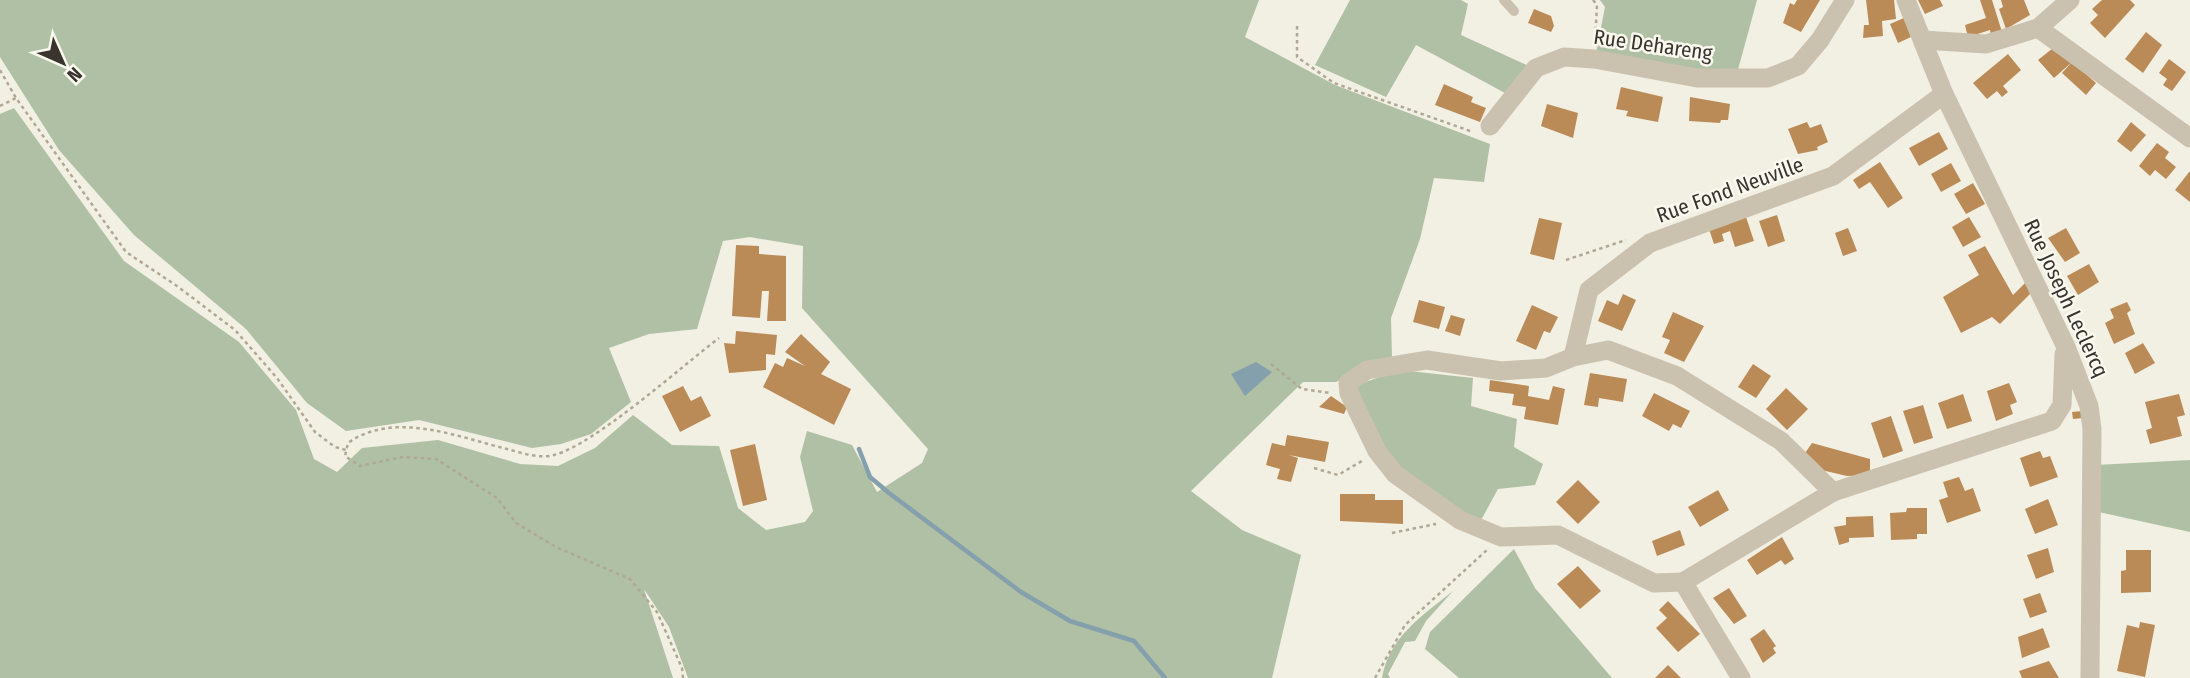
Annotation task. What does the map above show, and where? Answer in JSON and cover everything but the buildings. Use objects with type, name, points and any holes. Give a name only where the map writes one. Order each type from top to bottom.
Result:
[{"type":"street","name":"Rue Dehareng","points":[[1490,126],[1535,68],[1564,57],[1594,59],[1697,78],[1768,78],[1798,66],[1820,40],[1844,0]]},
{"type":"street","name":"Rue Joseph Leclercq","points":[[1906,0],[1944,94],[2066,347],[2089,406],[2092,429],[2090,678]]},
{"type":"street","points":[[1923,40],[1986,44],[2038,28],[2070,0]]},
{"type":"street","points":[[2038,28],[2190,138]]},
{"type":"street","name":"Rue Fond Neuville","points":[[1573,357],[1589,290],[1650,243],[1833,176],[1944,94]]},
{"type":"street","points":[[1833,492],[1781,441],[1677,376],[1608,351],[1573,357],[1546,368],[1501,371],[1427,360],[1367,370],[1348,388],[1377,452],[1395,474],[1460,520],[1501,537],[1558,535],[1654,583],[1683,582],[1833,492],[2052,421],[2062,405],[2062,360],[2066,347]]},
{"type":"street","points":[[1683,582],[1741,678]]},
{"type":"lane","points":[[1504,0],[1514,11]]},
{"type":"path","points":[[1593,0],[1597,5],[1594,59]]},
{"type":"path","points":[[1297,26],[1297,57],[1334,83],[1486,137],[1490,126]]},
{"type":"path","points":[[0,70],[16,98],[126,252],[235,330],[277,378],[315,432],[335,447],[346,450]]},
{"type":"path","points":[[0,106],[16,98]]},
{"type":"path","points":[[1566,260],[1622,240],[1650,243]]},
{"type":"path","points":[[683,678],[682,668],[657,612],[631,579],[556,547],[516,523],[497,498],[436,460],[402,457],[360,466],[345,456],[348,443],[363,432],[400,428],[442,431],[531,456],[554,455],[583,443],[719,338]]},
{"type":"path","points":[[1271,364],[1301,389],[1321,393],[1348,388]]},
{"type":"path","points":[[1314,468],[1338,475],[1377,452]]},
{"type":"path","points":[[1392,533],[1460,520]]},
{"type":"path","points":[[1374,678],[1405,625],[1501,537]]},
{"type":"green space","points":[[0,0],[1259,0],[1245,37],[1335,85],[1490,144],[1484,182],[1434,178],[1420,239],[1391,318],[1392,358],[1370,363],[1336,382],[1303,382],[1191,491],[1242,530],[1301,555],[1272,678],[688,678],[669,627],[644,589],[673,678],[0,678],[0,114],[14,108],[124,261],[239,342],[296,410],[314,459],[337,472],[362,448],[438,440],[520,464],[558,466],[595,448],[633,415],[672,445],[719,446],[738,508],[766,530],[805,522],[813,511],[800,457],[807,431],[852,445],[877,492],[922,463],[928,449],[802,308],[803,246],[750,237],[723,241],[697,329],[649,334],[609,348],[631,402],[591,434],[561,444],[532,448],[419,420],[346,431],[307,403],[246,329],[134,235],[59,150],[0,57]]},
{"type":"green space","points":[[1350,0],[1461,0],[1468,4],[1461,35],[1529,66],[1505,93],[1416,45],[1386,97],[1315,65]]},
{"type":"green space","points":[[1600,0],[1757,0],[1736,77],[1596,53],[1605,7]]},
{"type":"green space","points":[[1400,370],[1473,378],[1471,406],[1517,419],[1514,447],[1543,464],[1535,485],[1498,489],[1480,522],[1400,470],[1374,444],[1354,386]]},
{"type":"green space","points":[[2190,460],[2190,532],[2094,511],[2096,465]]},
{"type":"green space","points":[[1514,549],[1535,588],[1612,678],[1459,678],[1425,649],[1430,632]]},
{"type":"green space","points":[[1453,591],[1426,621],[1415,641],[1405,642],[1388,674],[1390,678],[1382,678],[1392,650],[1400,639],[1419,618]]},
{"type":"water","points":[[1256,362],[1272,372],[1245,396],[1231,374]]},
{"type":"waterway","points":[[859,449],[870,477],[1021,592],[1070,621],[1134,641],[1165,678]]}]
